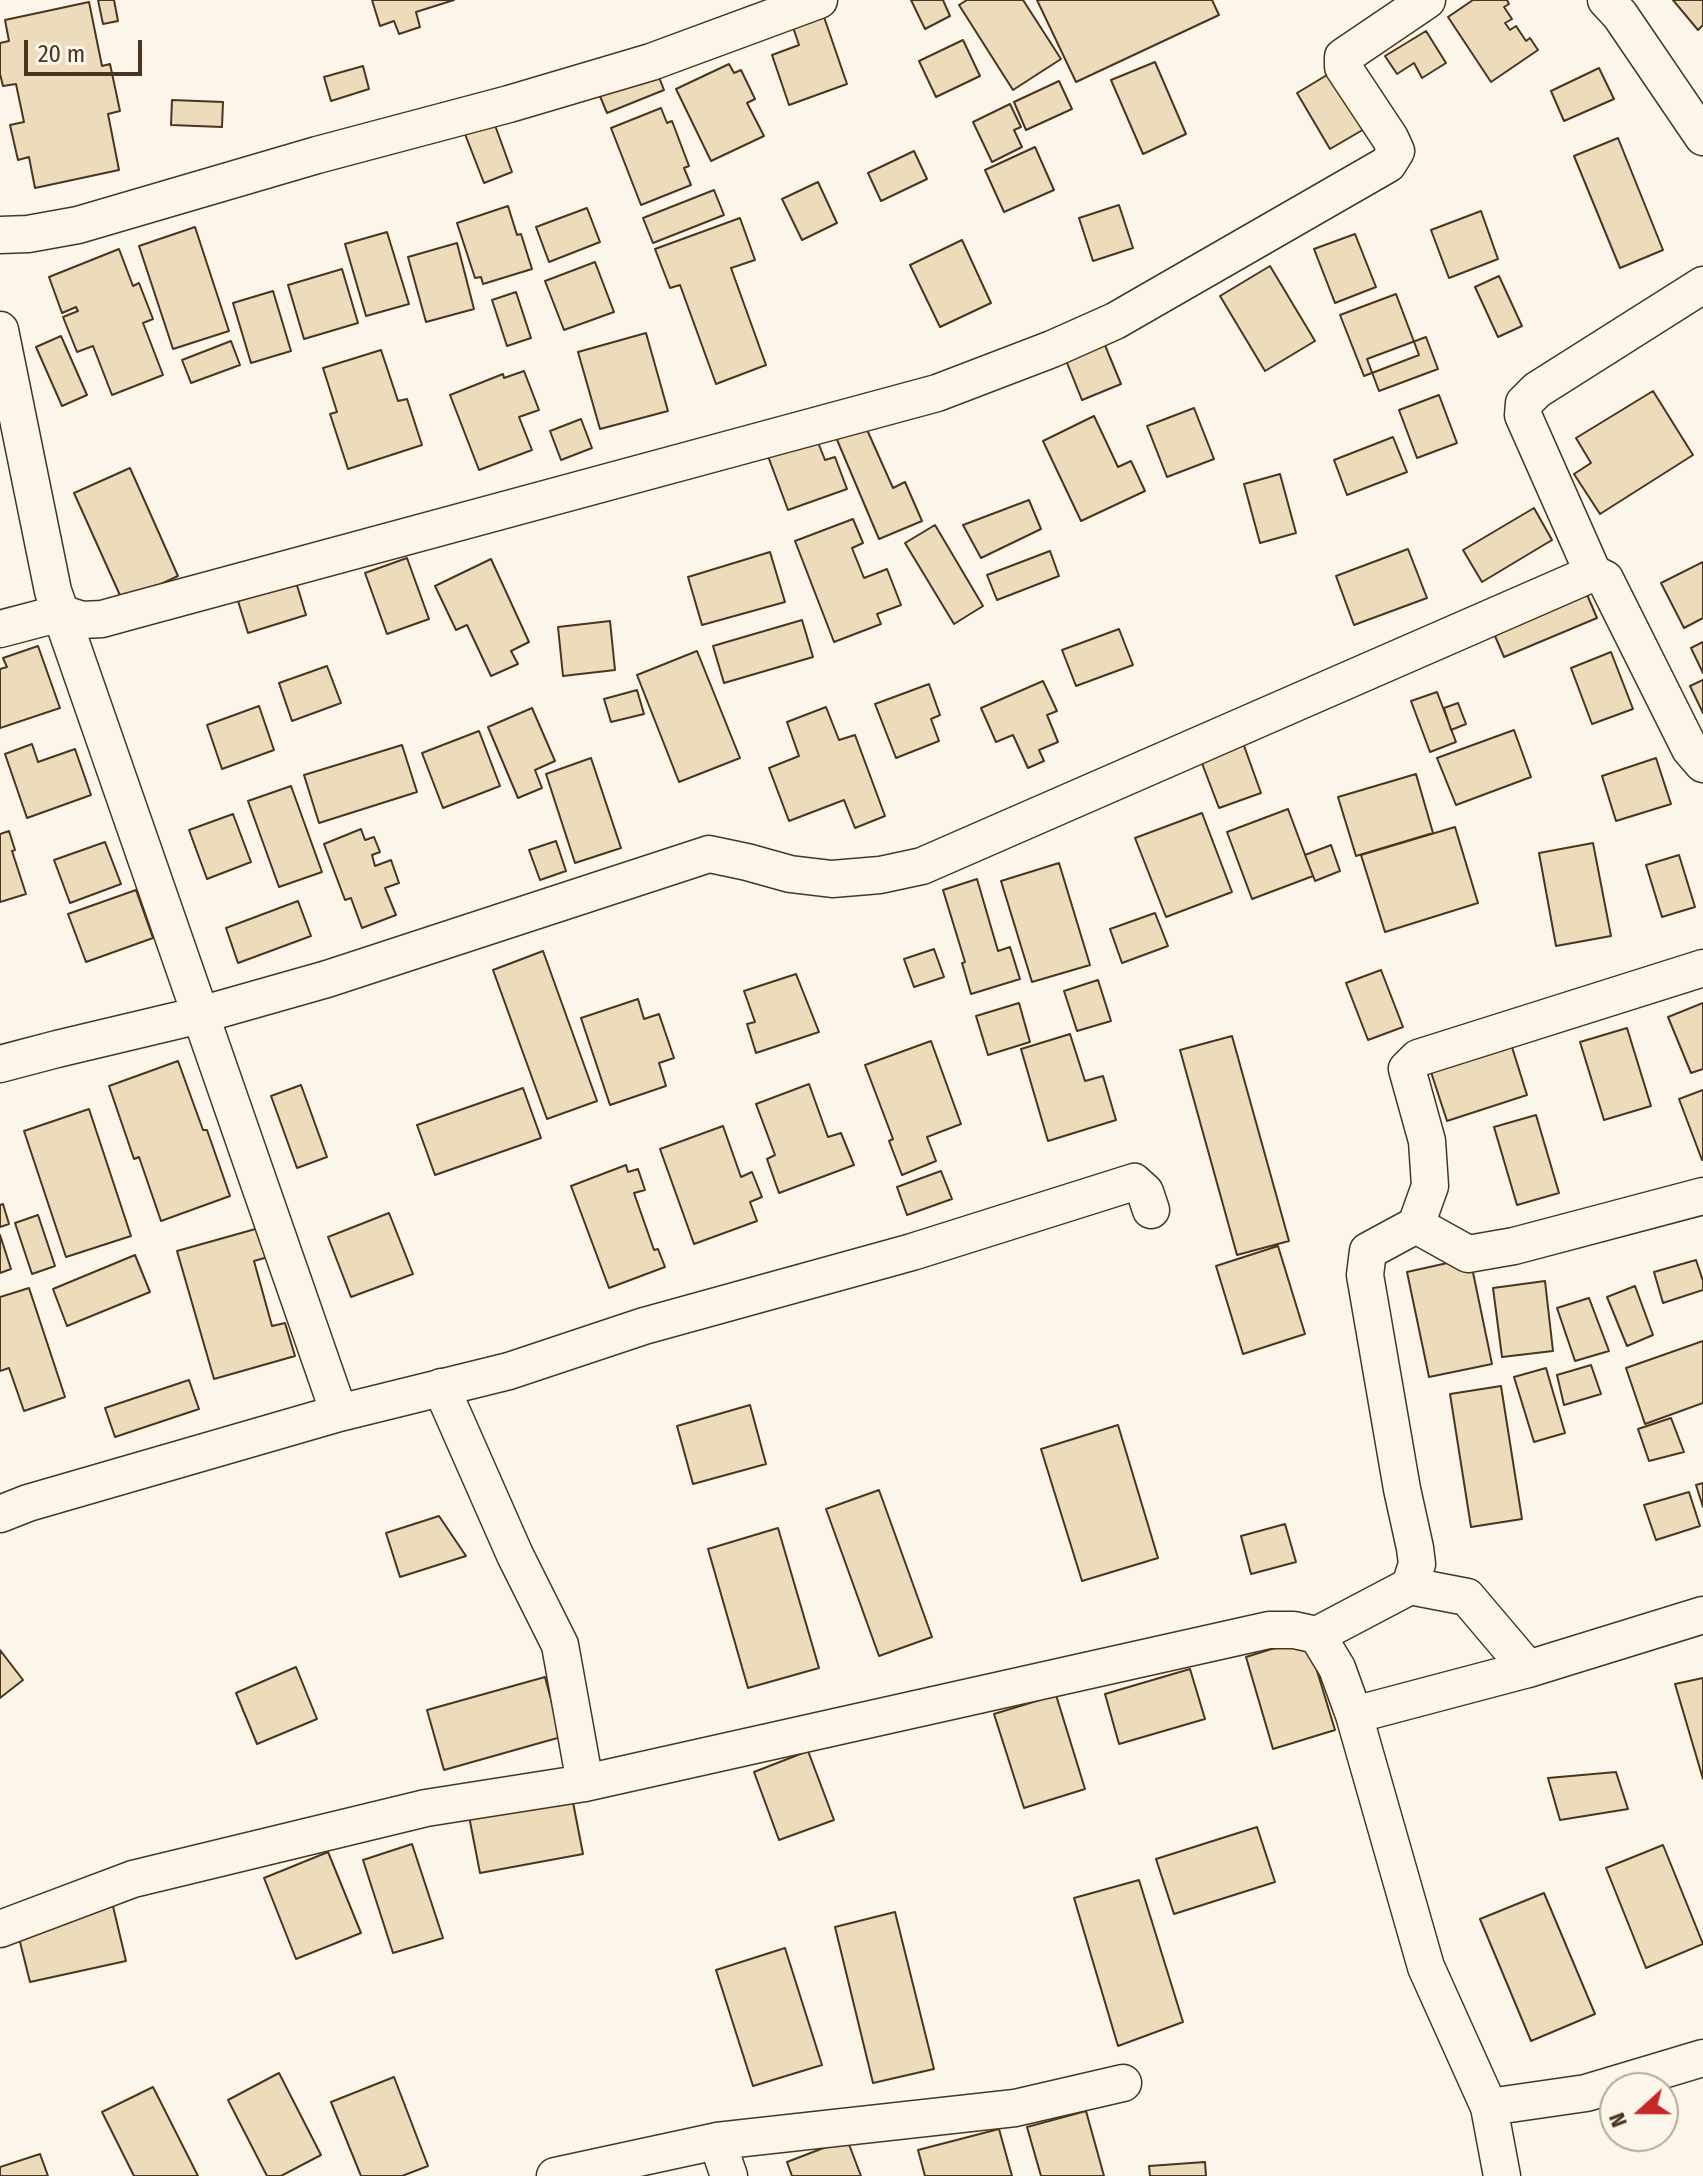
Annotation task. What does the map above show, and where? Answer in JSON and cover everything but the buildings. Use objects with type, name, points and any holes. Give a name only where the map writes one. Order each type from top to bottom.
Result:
[{"type":"street","points":[[0,235],[28,234],[78,225],[317,155],[509,104],[651,62],[819,0]]},
{"type":"street","points":[[0,629],[61,613],[82,620],[102,619],[937,393],[1052,349],[1115,321],[1388,164],[1396,151],[1343,67],[1343,57],[1427,0]]},
{"type":"street","points":[[1606,0],[1620,15],[1703,137]]},
{"type":"street","points":[[1703,285],[1537,390],[1524,403],[1523,415],[1593,573],[1605,579],[1690,749],[1703,762]]},
{"type":"street","points":[[0,330],[53,591],[339,1413]]},
{"type":"street","points":[[0,1064],[200,1015],[327,979],[709,854],[790,874],[832,879],[880,875],[922,866],[1593,573]]},
{"type":"street","points":[[1410,1586],[1417,1564],[1415,1548],[1365,1275],[1368,1251],[1416,1225],[1430,1186],[1427,1141],[1407,1069],[1418,1058],[1703,968]]},
{"type":"street","points":[[0,1514],[28,1503],[339,1413],[509,1371],[644,1326],[912,1252],[1134,1182],[1145,1192],[1151,1210]]},
{"type":"street","points":[[1416,1225],[1468,1254],[1514,1246],[1703,1196]]},
{"type":"street","points":[[441,1387],[515,1555],[560,1645],[585,1783]]},
{"type":"street","points":[[0,1929],[133,1879],[426,1808],[585,1783],[1269,1630],[1294,1630],[1317,1635],[1410,1586],[1467,1597],[1528,1669]]},
{"type":"street","points":[[1354,1715],[1528,1669],[1703,1615]]},
{"type":"street","points":[[1317,1635],[1337,1668],[1354,1715],[1426,1967],[1489,2107],[1502,2176]]},
{"type":"street","points":[[1489,2107],[1586,2093],[1703,2058]]},
{"type":"street","points":[[555,2176],[717,2141],[1015,2108],[1123,2083]]},
{"type":"street","points":[[717,2141],[729,2176]]}]
